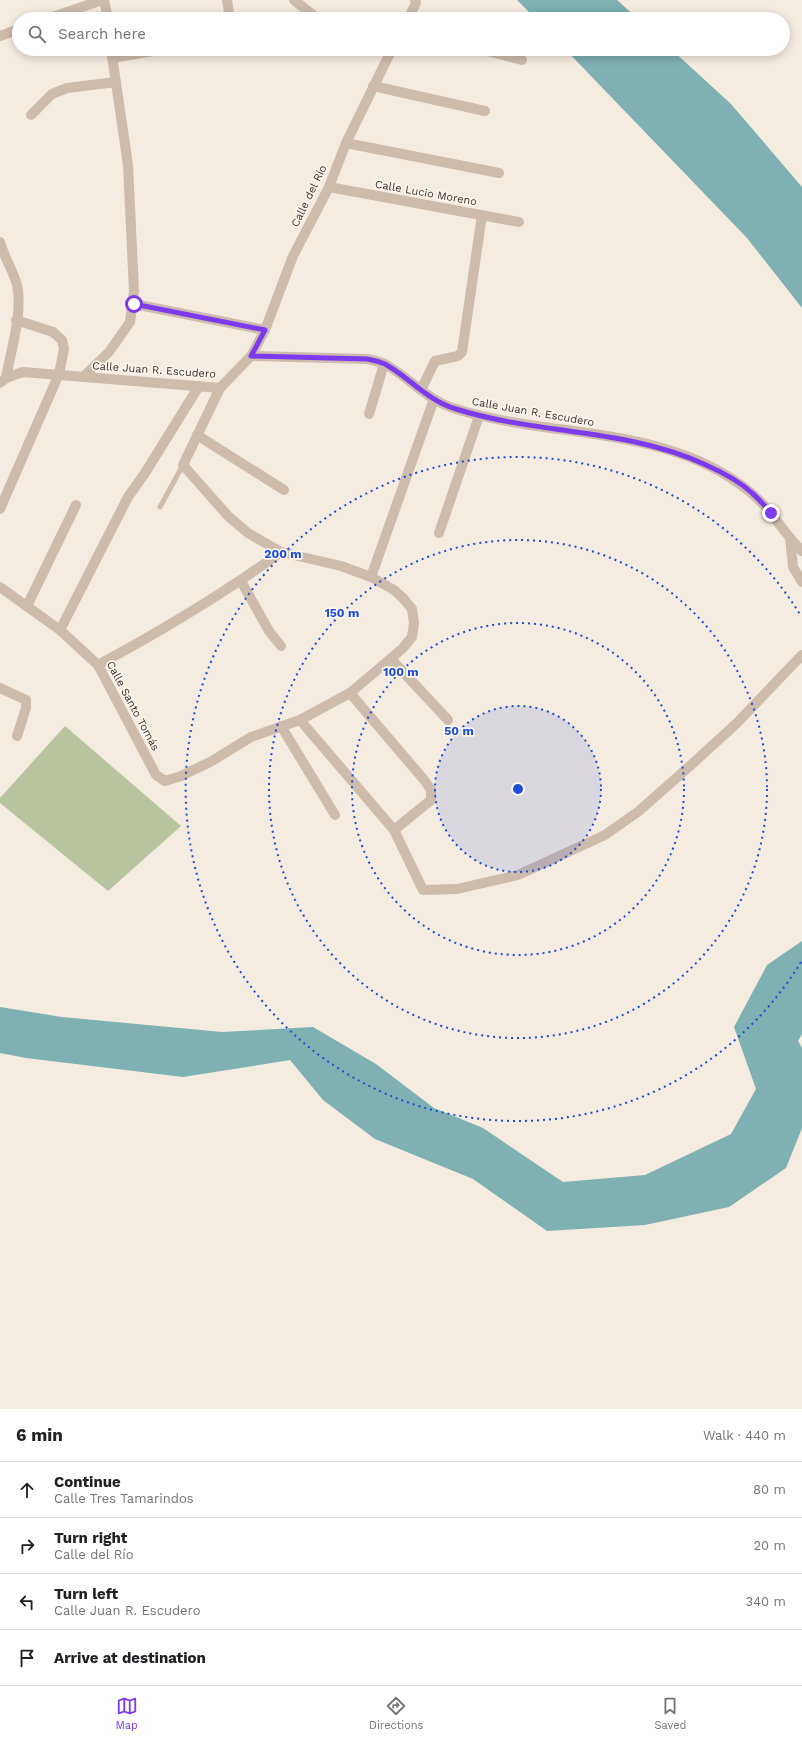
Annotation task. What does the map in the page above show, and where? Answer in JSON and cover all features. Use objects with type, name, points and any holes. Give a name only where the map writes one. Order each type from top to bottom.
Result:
[{"type":"street","points":[[68,12],[103,0],[106,12]]},
{"type":"street","points":[[227,0],[229,12]]},
{"type":"street","points":[[294,0],[309,12]]},
{"type":"street","points":[[411,12],[415,1]]},
{"type":"street","points":[[0,36],[12,32]]},
{"type":"street","name":"Calle Juan R. Escudero","points":[[82,377],[109,352],[130,322],[134,304],[128,165],[112,56]]},
{"type":"street","name":"Calle del Río","points":[[251,356],[265,330],[293,256],[329,187],[346,143],[388,56]]},
{"type":"street","points":[[507,56],[522,60]]},
{"type":"street","points":[[31,115],[52,94],[67,88],[116,82]]},
{"type":"street","points":[[373,86],[485,111]]},
{"type":"street","points":[[346,143],[499,172]]},
{"type":"street","name":"Calle Lucio Moreno","points":[[329,187],[519,222]]},
{"type":"street","points":[[421,390],[434,361],[458,356],[462,352],[482,215]]},
{"type":"street","points":[[0,242],[16,283],[19,296],[16,320],[3,381]]},
{"type":"street","points":[[134,304],[265,330]]},
{"type":"street","points":[[0,510],[59,374],[64,349],[62,340],[52,332],[16,320]]},
{"type":"street","name":"Calle Juan R. Escudero","points":[[3,381],[23,372],[220,388],[251,356],[353,357],[367,359],[384,364],[434,399],[454,409],[479,416],[639,442],[685,456],[728,476],[751,492],[771,513],[802,551]]},
{"type":"street","points":[[369,414],[384,364]]},
{"type":"street","points":[[60,630],[128,497],[145,473],[199,386]]},
{"type":"street","points":[[220,388],[183,465],[228,516],[248,533],[281,552],[341,566],[371,577],[394,590],[412,609],[414,623],[412,637],[391,659],[350,693],[300,720],[281,726],[335,815]]},
{"type":"street","points":[[371,577],[434,399]]},
{"type":"street","points":[[440,533],[479,416]]},
{"type":"street","points":[[197,435],[284,490]]},
{"type":"street","points":[[27,606],[76,505]]},
{"type":"street","points":[[790,538],[793,567],[802,582]]},
{"type":"street","points":[[98,665],[150,637],[241,581],[281,552]]},
{"type":"street","points":[[241,581],[269,631],[281,646]]},
{"type":"street","name":"Calle Santo Tomás","points":[[0,587],[60,630],[98,665],[156,775],[164,781],[181,776],[212,761],[251,737],[281,726]]},
{"type":"street","points":[[300,720],[394,830],[423,890],[458,890],[518,875],[605,835],[639,811],[737,723],[802,655]]},
{"type":"street","points":[[391,659],[448,720]]},
{"type":"street","points":[[0,688],[26,700],[26,708],[17,736]]},
{"type":"street","points":[[350,693],[431,790],[431,800],[394,830]]},
{"type":"lane","points":[[160,507],[183,465]]},
{"type":"green space","points":[[65,726],[181,826],[108,891],[0,803],[0,798]]},
{"type":"water","points":[[517,0],[617,0],[630,12],[529,12]]},
{"type":"water","points":[[572,56],[679,56],[731,104],[802,187],[802,308],[747,238]]},
{"type":"water","points":[[802,941],[802,1034],[798,1041],[802,1048],[802,1128],[786,1168],[729,1207],[645,1225],[547,1231],[473,1179],[375,1139],[323,1100],[290,1060],[183,1077],[26,1058],[0,1053],[0,1007],[62,1017],[222,1032],[313,1027],[376,1064],[434,1108],[483,1128],[563,1182],[645,1175],[731,1134],[756,1089],[734,1027],[767,965]]},
{"type":"route","points":[[134,304],[265,330],[251,356],[353,357],[367,359],[384,364],[434,399],[454,409],[479,416],[512,422],[609,436],[639,442],[685,456],[728,476],[751,492],[771,513]]}]
